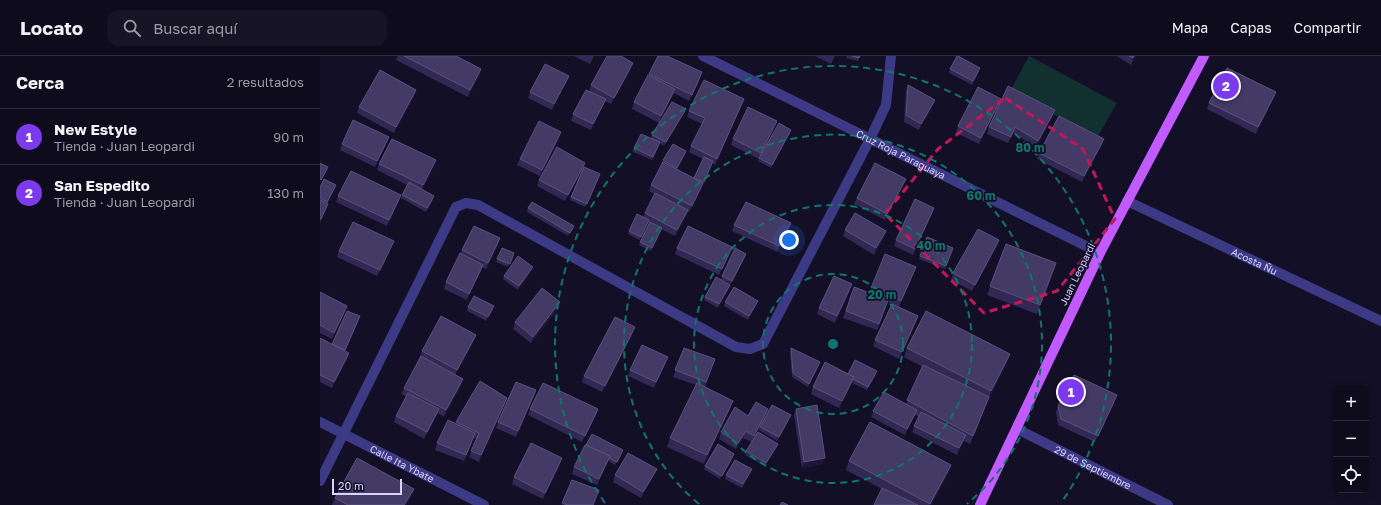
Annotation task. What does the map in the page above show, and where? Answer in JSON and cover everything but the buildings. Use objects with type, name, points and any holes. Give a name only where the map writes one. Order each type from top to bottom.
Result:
[{"type":"main road","name":"Juan Leopardi","points":[[980,505],[1100,252],[1204,56]]},
{"type":"street","name":"Cruz Roja Paraguaya","points":[[702,56],[1100,252]]},
{"type":"street","points":[[320,481],[345,434],[456,207],[466,203],[478,205],[736,347],[750,349],[763,344],[870,139],[886,105],[891,56]]},
{"type":"street","name":"Acosta Ñu","points":[[1127,201],[1381,322]]},
{"type":"street","name":"Calle Ita Ybate","points":[[320,422],[484,505]]},
{"type":"street","name":"29 de Septiembre","points":[[1017,429],[1168,505]]},
{"type":"highlighted area","points":[[1005,98],[1083,149],[1115,219],[1057,291],[984,313],[885,214],[938,149]]},
{"type":"green space","points":[[1029,56],[1117,103],[1097,138],[1010,91]]},
{"type":"place","name":"San Espedito","points":[[1226,86]]},
{"type":"place","name":"New Estyle","points":[[1071,392]]}]
